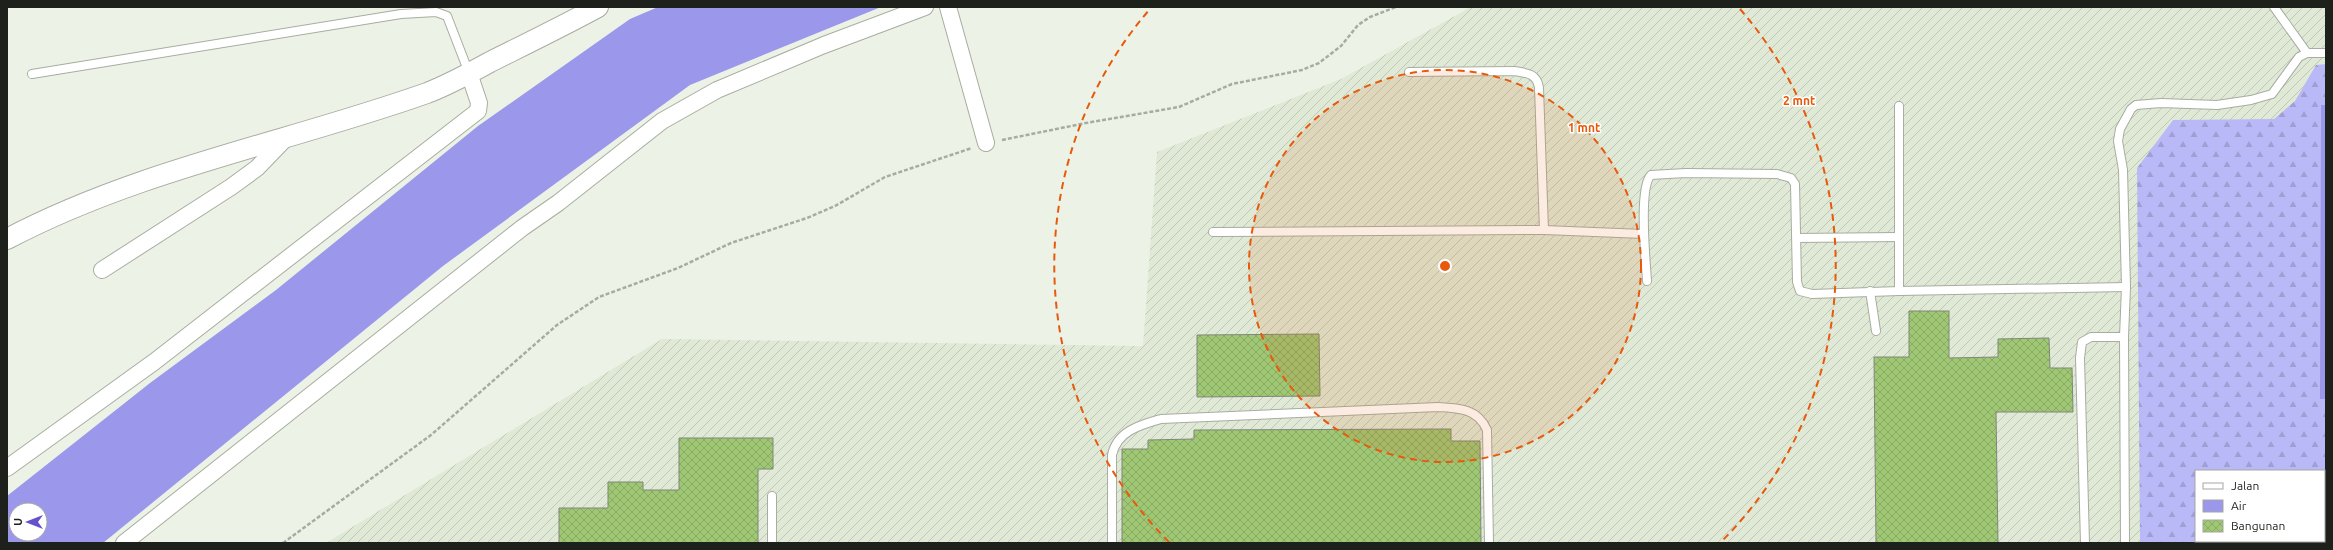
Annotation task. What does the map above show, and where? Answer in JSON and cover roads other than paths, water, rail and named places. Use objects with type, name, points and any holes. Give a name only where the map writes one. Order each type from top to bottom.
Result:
[{"type":"street","points":[[7,239],[84,202],[148,179],[213,157],[288,136],[428,92],[469,73],[598,7]]},
{"type":"street","points":[[124,543],[522,228],[558,203],[662,121],[716,90],[824,45],[925,7]]},
{"type":"street","points":[[948,7],[986,143]]},
{"type":"street","points":[[7,468],[154,362],[478,111],[479,103],[469,73]]},
{"type":"street","points":[[102,270],[231,187],[257,168],[288,136]]},
{"type":"lane","points":[[2274,7],[2307,54]]},
{"type":"lane","points":[[32,74],[401,14],[436,12],[447,16],[469,73]]},
{"type":"lane","points":[[2125,543],[2124,337],[2126,287],[2123,170],[2118,141],[2120,129],[2131,109],[2136,105],[2146,103],[2217,105],[2251,100],[2272,94],[2299,57],[2307,54],[2326,53]]},
{"type":"lane","points":[[1409,72],[1514,71],[1529,74],[1536,79],[1539,99],[1544,230]]},
{"type":"lane","points":[[1898,106],[1898,291]]},
{"type":"lane","points":[[1647,281],[1644,234],[1645,197],[1647,180],[1650,176],[1686,173],[1777,174],[1791,178],[1795,184],[1797,282],[1800,291],[1812,294],[1870,290],[1898,291],[2126,287]]},
{"type":"lane","points":[[1213,232],[1544,230],[1644,234]]},
{"type":"lane","points":[[1797,238],[1898,237]]},
{"type":"lane","points":[[1870,290],[1876,331]]},
{"type":"lane","points":[[2085,543],[2080,358],[2082,342],[2091,336],[2124,337]]},
{"type":"lane","points":[[1112,543],[1112,455],[1114,446],[1130,429],[1161,418],[1438,407],[1462,408],[1471,412],[1479,417],[1487,430],[1489,543]]},
{"type":"lane","points":[[772,496],[772,543]]},
{"type":"water","points":[[658,7],[881,7],[690,85],[443,266],[103,543],[7,543],[7,496],[150,383],[276,290],[478,126],[630,19]]},
{"type":"water","points":[[2321,105],[2326,105],[2326,399],[2320,399]]}]
